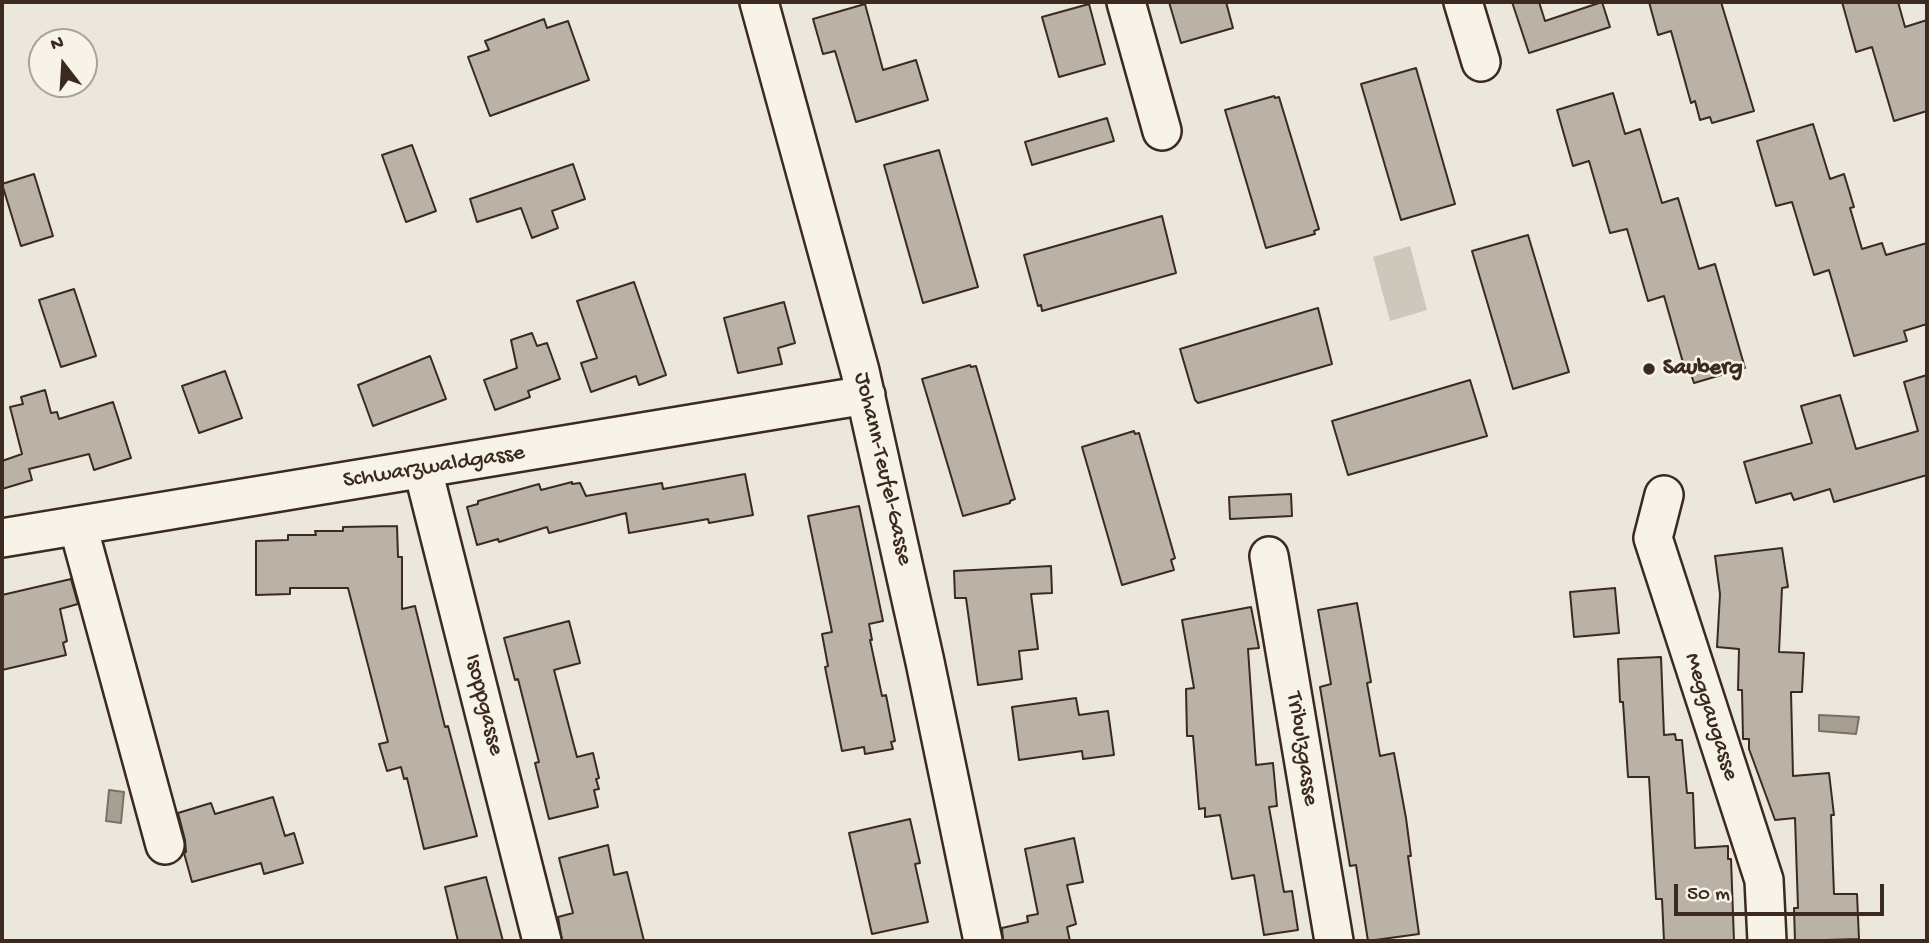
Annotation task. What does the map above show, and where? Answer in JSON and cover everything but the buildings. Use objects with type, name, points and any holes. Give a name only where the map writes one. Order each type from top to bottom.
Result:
[{"type":"street","name":"Johann-Teufel-Gasse","points":[[759,2],[866,395],[983,941]]},
{"type":"street","points":[[1126,2],[1161,131]]},
{"type":"street","points":[[1463,2],[1481,62]]},
{"type":"street","name":"Schwarzwaldgasse","points":[[2,538],[866,395]]},
{"type":"street","name":"Isoppgasse","points":[[424,470],[542,941]]},
{"type":"street","name":"Meggaugasse","points":[[1664,495],[1653,538],[1764,880],[1767,941]]},
{"type":"street","points":[[78,526],[165,845]]},
{"type":"street","name":"Tribulzgasse","points":[[1269,556],[1334,941]]},
{"type":"shaded area","points":[[1410,246],[1427,310],[1390,321],[1373,257]]},
{"type":"shaded area","points":[[1819,715],[1859,717],[1856,734],[1819,731]]},
{"type":"shaded area","points":[[109,790],[124,792],[121,823],[106,821]]},
{"type":"place","name":"Sauberg","points":[[1649,369]]}]
